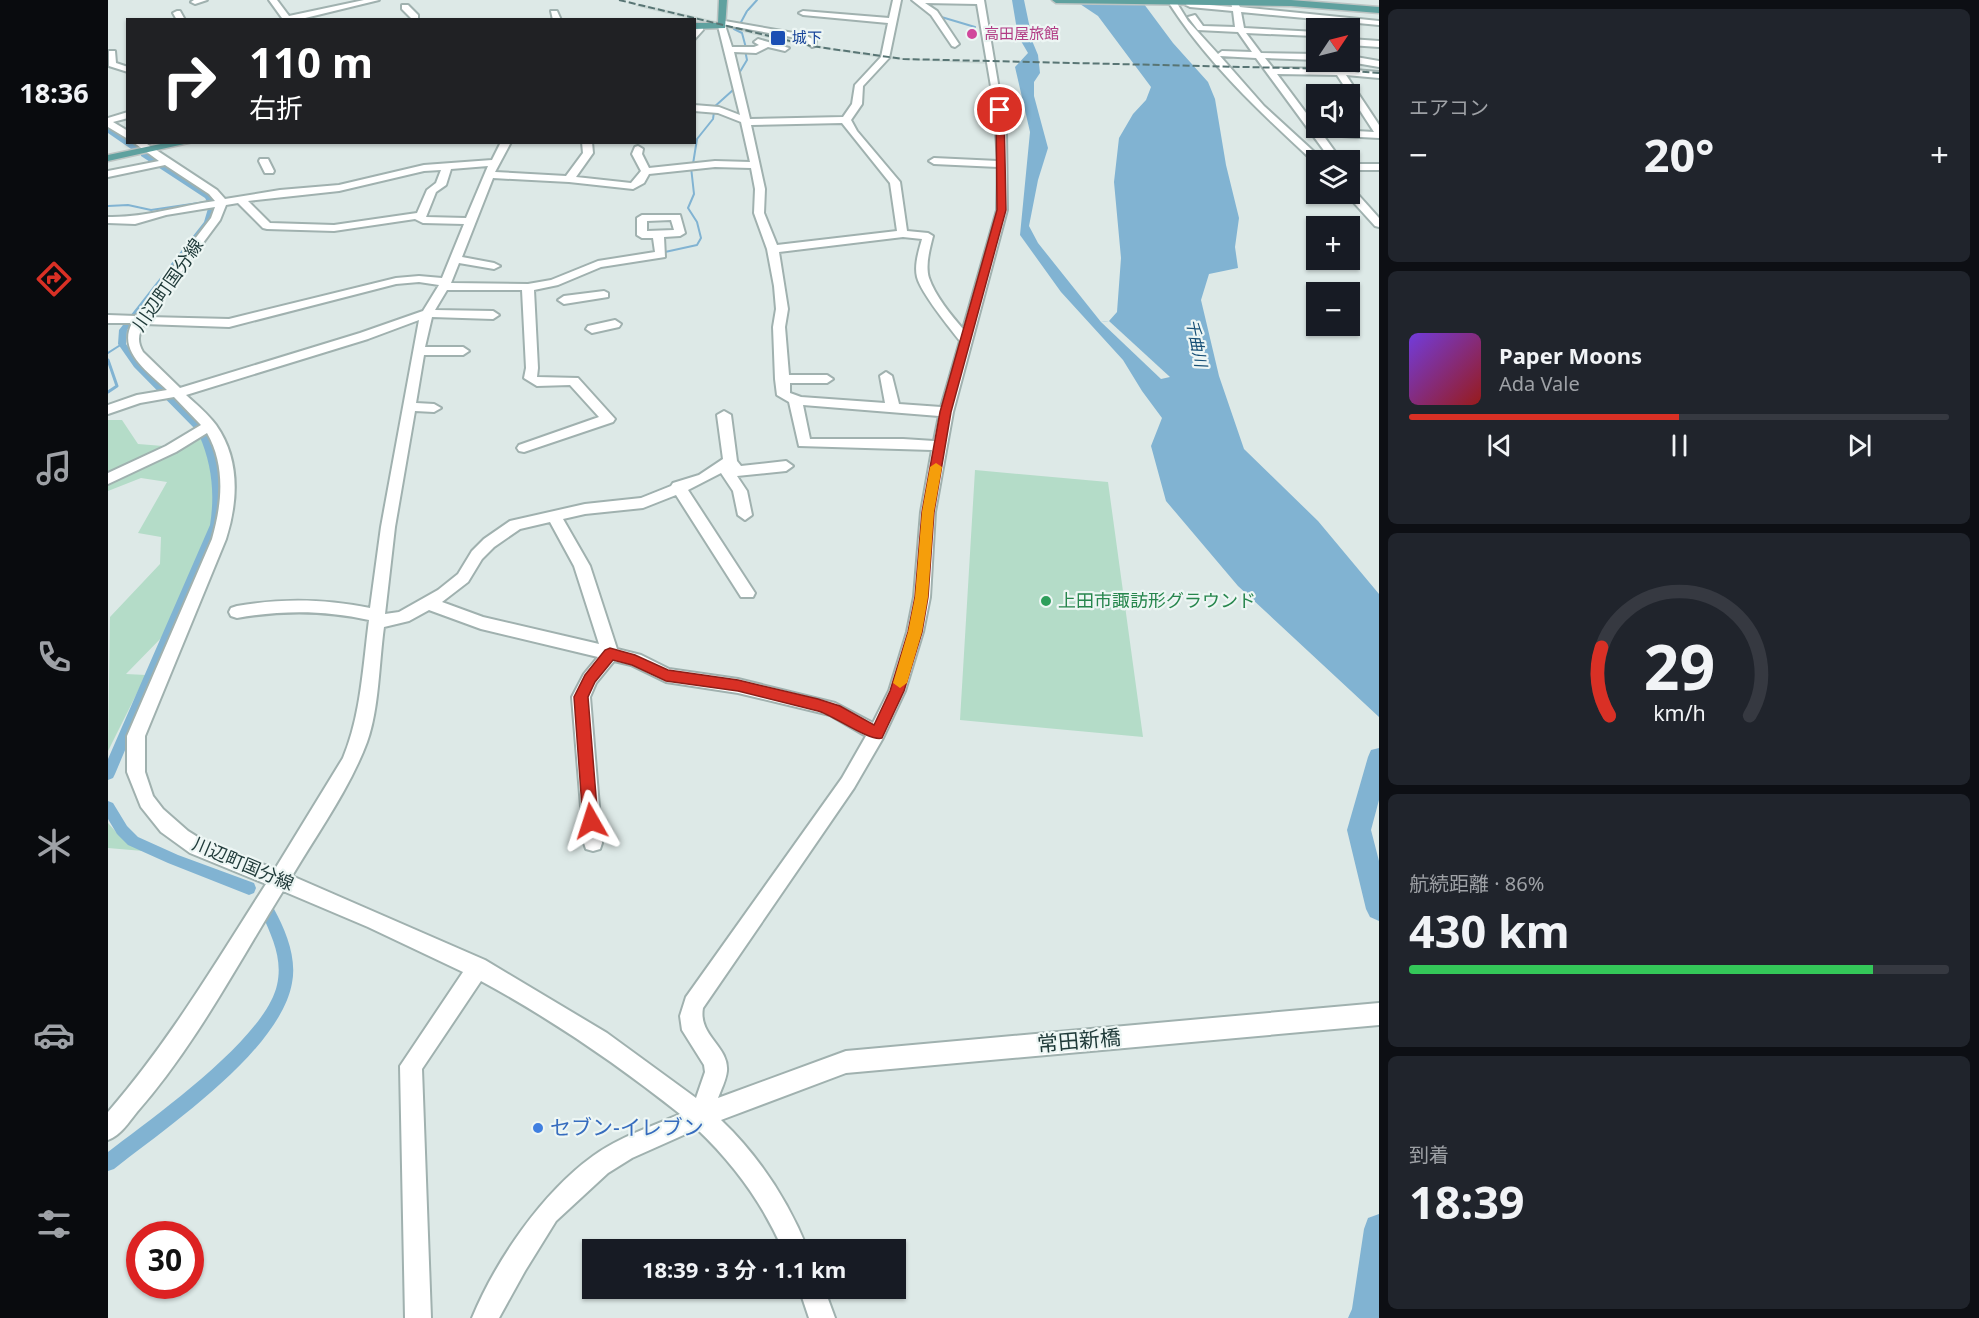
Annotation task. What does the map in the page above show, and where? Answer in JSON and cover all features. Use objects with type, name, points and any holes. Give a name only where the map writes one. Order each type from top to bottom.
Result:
[{"type":"main road","points":[[697,26],[722,24],[723,0]]},
{"type":"main road","points":[[1056,0],[1172,1],[1236,5],[1252,1],[1309,2],[1379,10]]},
{"type":"main road","points":[[108,158],[178,144]]},
{"type":"street","points":[[273,0],[284,18]]},
{"type":"street","points":[[312,17],[375,0]]},
{"type":"street","points":[[846,120],[859,100],[859,85],[885,57],[897,0]]},
{"type":"street","points":[[701,1116],[716,1072],[715,1061],[693,1030],[691,1016],[693,1004],[848,783],[877,734],[897,691],[915,632],[922,597],[928,512],[946,412],[1002,210],[998,94],[980,1],[918,0]]},
{"type":"street","points":[[918,0],[934,13],[956,44]]},
{"type":"street","points":[[1172,1],[1185,22],[1223,67],[1261,108],[1307,150]]},
{"type":"street","points":[[1309,2],[1311,16]]},
{"type":"street","points":[[1190,5],[1236,5],[1311,16],[1379,22]]},
{"type":"street","points":[[1236,5],[1240,30],[1306,116]]},
{"type":"street","points":[[405,7],[415,17]]},
{"type":"street","points":[[801,37],[803,10],[891,21]]},
{"type":"street","points":[[1192,17],[1201,28],[1306,35]]},
{"type":"street","points":[[812,44],[812,41],[801,37],[722,24],[756,165],[760,189],[759,213],[773,249],[782,309],[779,327],[781,379],[784,395],[795,399],[946,412]]},
{"type":"street","points":[[1218,29],[1225,38]]},
{"type":"street","points":[[757,42],[785,48]]},
{"type":"street","points":[[1360,43],[1379,44]]},
{"type":"street","points":[[729,49],[756,50],[767,44]]},
{"type":"street","points":[[1232,46],[1247,64]]},
{"type":"street","points":[[113,53],[111,64],[126,70]]},
{"type":"street","points":[[1222,54],[1306,57]]},
{"type":"street","points":[[1360,61],[1379,64]]},
{"type":"street","points":[[108,73],[126,70]]},
{"type":"street","points":[[1270,71],[1306,71]]},
{"type":"street","points":[[1340,72],[1375,127]]},
{"type":"street","points":[[1349,72],[1379,75]]},
{"type":"street","points":[[696,108],[718,110],[750,122],[846,120]]},
{"type":"street","points":[[108,122],[126,116]]},
{"type":"street","points":[[846,120],[850,131],[862,142],[882,172],[895,182],[899,201],[899,227],[903,234]]},
{"type":"street","points":[[108,122],[126,135]]},
{"type":"street","points":[[1280,124],[1306,126]]},
{"type":"street","points":[[1360,127],[1375,127]]},
{"type":"street","points":[[140,144],[213,192],[216,203]]},
{"type":"street","points":[[108,1129],[142,1090],[181,1036],[333,794],[359,741],[364,722],[388,527],[418,351],[427,313],[445,284],[469,221],[505,144]]},
{"type":"street","points":[[569,180],[588,153],[587,144]]},
{"type":"street","points":[[638,149],[646,171]]},
{"type":"street","points":[[934,161],[1002,164]]},
{"type":"street","points":[[108,174],[166,162]]},
{"type":"street","points":[[507,177],[520,164]]},
{"type":"street","points":[[646,171],[715,164],[756,165]]},
{"type":"street","points":[[108,220],[135,221],[165,212],[216,203],[318,188],[339,188],[407,172],[447,166],[492,169],[507,177],[633,186],[640,181],[646,171]]},
{"type":"street","points":[[421,217],[432,189],[441,184],[447,166]]},
{"type":"street","points":[[1360,167],[1379,167]]},
{"type":"street","points":[[620,185],[622,173]]},
{"type":"street","points":[[1360,193],[1379,209]]},
{"type":"street","points":[[1360,198],[1379,224]]},
{"type":"street","points":[[240,199],[267,226],[334,228],[398,218],[421,217],[423,220],[469,221]]},
{"type":"street","name":"川辺町国分線","points":[[216,203],[216,218],[141,318],[134,330],[132,346],[169,394],[210,426],[222,449],[229,495],[225,523],[139,726],[135,746],[135,770],[146,802],[176,834],[197,847],[382,922],[478,967],[557,1011],[618,1053],[701,1116],[746,1164],[769,1194],[791,1239]]},
{"type":"street","points":[[108,319],[141,318],[229,323],[396,281],[419,279],[445,284],[528,287],[554,283],[598,264],[661,255],[658,234]]},
{"type":"street","points":[[773,249],[903,234],[928,236],[923,254],[924,277],[946,316],[966,341]]},
{"type":"street","points":[[454,259],[494,266]]},
{"type":"street","points":[[524,448],[608,419],[573,381],[537,382],[530,378],[532,368],[528,287]]},
{"type":"street","points":[[564,300],[604,295]]},
{"type":"street","points":[[108,410],[137,399],[169,394],[348,342],[427,313],[493,315]]},
{"type":"street","points":[[592,328],[615,324]]},
{"type":"street","points":[[418,351],[463,351]]},
{"type":"street","points":[[886,376],[893,408]]},
{"type":"street","points":[[781,379],[827,379]]},
{"type":"street","points":[[795,399],[804,443],[903,443],[940,446]]},
{"type":"street","points":[[408,407],[435,408]]},
{"type":"street","points":[[724,415],[726,463],[740,491],[745,515]]},
{"type":"street","points":[[108,479],[171,449],[210,426]]},
{"type":"street","points":[[237,612],[268,605],[290,604],[343,608],[377,619],[403,616],[427,603],[463,578],[477,555],[505,530],[515,525],[585,509],[643,502],[678,486],[704,478],[726,463]]},
{"type":"street","points":[[726,463],[737,471],[786,466]]},
{"type":"street","points":[[678,486],[747,593]]},
{"type":"street","points":[[554,517],[582,566],[610,654]]},
{"type":"street","points":[[427,603],[482,623],[635,660],[666,675],[738,686],[818,705],[835,710],[877,734]]},
{"type":"street","points":[[593,843],[581,697],[590,679],[610,654]]},
{"type":"street","points":[[418,1318],[411,1066],[478,967]]},
{"type":"street","name":"常田新橋","points":[[485,1318],[516,1262],[548,1213],[600,1165],[624,1150],[701,1116],[846,1062],[1379,1014]]},
{"type":"street","points":[[815,1299],[822,1318]]},
{"type":"shaded area","name":"城下","points":[[640,4],[797,39],[805,37],[812,44],[830,48],[903,58],[989,62],[990,64],[887,59],[793,44],[696,21],[696,18],[685,18],[635,6]]},
{"type":"green space","points":[[108,420],[122,420],[138,444],[163,446],[201,437],[208,452],[217,497],[213,525],[165,634],[126,674],[146,675],[108,751],[110,617],[160,564],[161,537],[138,533],[167,482],[141,478],[108,491]]},
{"type":"green space","name":"上田市諏訪形グラウンド","points":[[975,470],[1108,482],[1143,737],[960,720]]},
{"type":"green space","points":[[108,823],[117,833],[143,851],[108,848]]},
{"type":"water","points":[[1012,0],[1024,0],[1033,43],[1038,55],[1040,73],[1034,82],[1034,96],[1048,148],[1038,180],[1029,226],[1038,243],[1101,322],[1109,321],[1117,312],[1121,258],[1114,182],[1119,138],[1133,114],[1146,100],[1151,87],[1098,16],[1074,0],[1141,0],[1173,43],[1208,82],[1215,99],[1226,165],[1239,218],[1235,247],[1238,268],[1209,274],[1201,300],[1219,376],[1244,449],[1318,521],[1379,594],[1379,717],[1238,586],[1166,501],[1151,446],[1162,418],[1123,360],[1061,292],[1020,235],[1030,132],[1015,67],[1028,53],[1018,36]]},
{"type":"pier","points":[[1109,321],[1170,377],[1161,379],[1101,322]]},
{"type":"waterway","points":[[748,10],[757,0]]},
{"type":"waterway","points":[[740,24],[747,11]]},
{"type":"waterway","points":[[938,16],[975,27]]},
{"type":"waterway","points":[[734,29],[742,33],[746,48]]},
{"type":"waterway","points":[[738,75],[747,60],[745,50]]},
{"type":"waterway","points":[[713,108],[733,90]]},
{"type":"waterway","points":[[693,164],[697,139],[713,119],[714,112]]},
{"type":"waterway","points":[[108,130],[126,142]]},
{"type":"waterway","points":[[129,144],[137,149]]},
{"type":"waterway","points":[[144,154],[208,197],[213,205],[208,222],[123,330],[122,344],[137,365],[199,428]]},
{"type":"waterway","points":[[665,252],[697,245],[701,238],[697,222],[688,208],[694,194],[691,167]]},
{"type":"waterway","points":[[108,206],[128,205],[151,210],[212,201]]},
{"type":"waterway","points":[[108,353],[122,344]]},
{"type":"waterway","points":[[108,360],[117,386],[108,392]]},
{"type":"waterway","points":[[108,774],[215,525],[218,502],[217,479],[204,435]]},
{"type":"waterway","name":"千曲川","points":[[1379,757],[1359,830],[1379,909]]},
{"type":"waterway","points":[[108,807],[122,830],[133,841],[249,888]]},
{"type":"waterway","points":[[108,1163],[205,1086],[252,1040],[270,1017],[282,994],[286,964],[278,932],[269,914]]},
{"type":"waterway","name":"千曲川","points":[[1364,1318],[1367,1314],[1379,1229]]},
{"type":"railway","points":[[619,0],[694,18]]},
{"type":"railway","points":[[696,18],[811,46],[903,59],[1330,69],[1379,73]]},
{"type":"slow traffic","points":[[900,683],[915,632],[922,597],[928,512],[936,467]]},
{"type":"place","name":"高田屋旅館","points":[[972,34]]},
{"type":"place","name":"城下","points":[[778,38]]},
{"type":"place","name":"上田市諏訪形グラウンド","points":[[1046,601]]},
{"type":"place","name":"セブン-イレブン","points":[[538,1128]]},
{"type":"route","points":[[591,821],[581,697],[590,679],[610,654],[635,660],[666,675],[738,686],[835,710],[877,734],[897,691],[915,632],[922,597],[928,512],[946,412],[1002,210],[1000,110]]}]
